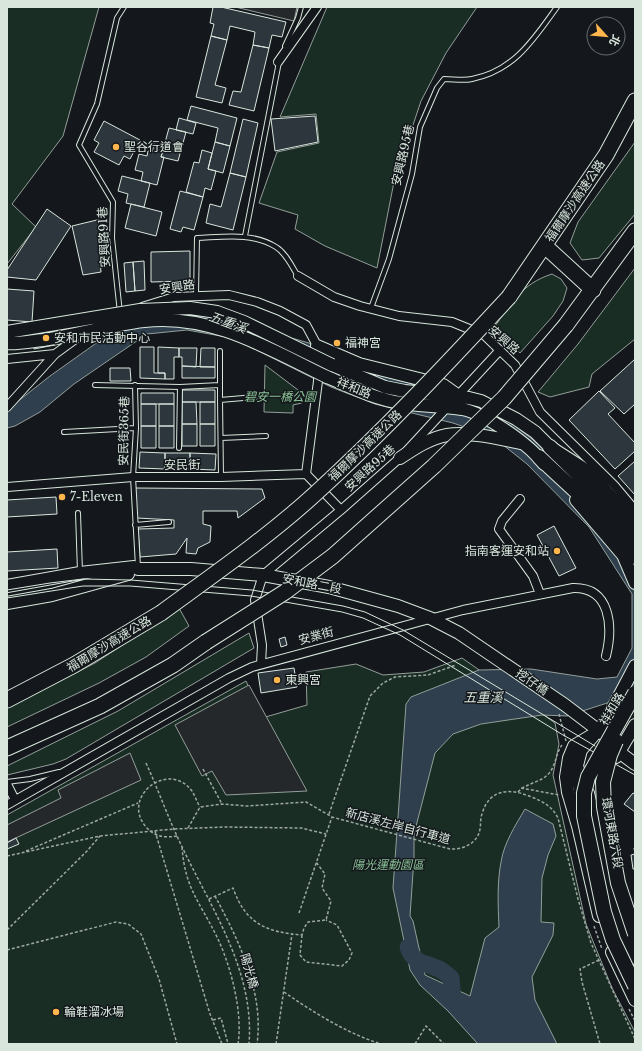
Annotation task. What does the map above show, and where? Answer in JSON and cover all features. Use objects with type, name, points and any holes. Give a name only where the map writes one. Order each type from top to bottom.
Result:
[{"type":"highway","name":"福爾摩沙高速公路","points":[[7,700],[74,665],[161,613],[241,554],[314,495],[387,426],[509,297],[606,156],[635,101]]},
{"type":"highway","points":[[7,748],[100,706],[167,668],[285,592],[333,556],[434,466],[499,403],[566,325],[635,231]]},
{"type":"highway","points":[[545,246],[593,290]]},
{"type":"highway","points":[[550,447],[589,485],[635,538]]},
{"type":"highway","points":[[539,458],[605,520],[624,541],[635,557]]},
{"type":"highway","points":[[635,693],[588,776],[584,793],[584,816],[604,912],[613,940],[635,986]]},
{"type":"highway","points":[[635,708],[610,755],[603,782],[604,807],[618,883],[635,934]]},
{"type":"highway","points":[[611,740],[588,778],[586,795],[610,912],[635,968]]},
{"type":"highway","points":[[577,769],[616,912],[635,957]]},
{"type":"main road","name":"祥和路","points":[[7,332],[140,310],[190,308],[217,312],[244,322],[338,368],[378,384],[405,391],[458,396],[481,401],[516,418],[535,432],[550,447],[589,472],[635,523]]},
{"type":"main road","name":"祥和路","points":[[7,343],[64,336],[145,321],[181,320],[212,325],[236,334],[361,392],[401,403],[447,407],[474,414],[508,432],[526,444],[555,478],[590,515],[623,555],[635,583]]},
{"type":"main road","points":[[318,348],[359,364],[443,385],[458,396]]},
{"type":"main road","points":[[400,458],[423,443],[448,435],[485,436],[526,444]]},
{"type":"main road","name":"安和路二段","points":[[7,586],[80,573],[134,567],[138,569],[191,569],[263,575],[329,587],[398,606],[430,618],[475,643]]},
{"type":"main road","name":"安和路二段","points":[[7,603],[52,595],[134,572],[138,569]]},
{"type":"main road","name":"挖仔橋","points":[[475,643],[588,722],[611,740]]},
{"type":"main road","name":"祥和路","points":[[599,731],[615,706],[635,666]]},
{"type":"main road","points":[[615,706],[635,711]]},
{"type":"main road","points":[[611,740],[630,744],[635,724],[615,706]]},
{"type":"main road","points":[[578,826],[574,776],[581,750],[599,731]]},
{"type":"main road","points":[[599,731],[574,746],[569,758],[566,777],[568,792],[578,826],[599,916],[615,960],[635,1000]]},
{"type":"main road","points":[[611,740],[619,752],[635,764]]},
{"type":"main road","name":"環河東路六段","points":[[630,744],[619,752],[611,767],[604,787],[622,887],[635,928]]},
{"type":"street","points":[[278,62],[317,7]]},
{"type":"street","name":"安興路","points":[[298,276],[334,297],[360,306],[399,316],[452,322],[484,335],[515,365],[540,412],[614,486],[635,510]]},
{"type":"street","name":"安興路","points":[[8,404],[55,354],[78,337],[120,315],[174,297],[229,295],[257,302],[280,311],[306,325],[318,348]]},
{"type":"street","points":[[318,348],[318,381],[306,474],[341,510]]},
{"type":"street","name":"安興路95巷","points":[[263,575],[341,510],[400,458],[500,350]]},
{"type":"street","points":[[7,359],[55,354]]},
{"type":"street","name":"安民街","points":[[7,487],[133,477],[221,478],[306,474]]},
{"type":"street","points":[[520,499],[502,521],[499,529],[533,576],[540,594]]},
{"type":"street","points":[[261,664],[262,645],[255,600],[263,575]]},
{"type":"street","name":"安業街","points":[[7,805],[229,678],[261,664],[430,618],[540,594],[572,588],[582,588],[596,594],[605,606],[608,638],[606,656]]},
{"type":"street","points":[[7,783],[15,800]]},
{"type":"lane","name":"安興路91巷","points":[[120,315],[112,238],[113,202],[79,145],[97,104],[117,18],[124,7]]},
{"type":"lane","points":[[245,236],[278,62],[298,18],[301,7]]},
{"type":"lane","name":"安興路95巷","points":[[371,308],[389,259],[412,174],[420,127],[437,88],[444,80],[472,79],[500,71],[520,54],[557,7]]},
{"type":"lane","points":[[196,295],[197,238],[245,236],[276,247],[285,256],[298,276]]},
{"type":"lane","points":[[220,351],[221,478]]},
{"type":"lane","points":[[95,385],[180,387],[220,385]]},
{"type":"lane","name":"安民街365巷","points":[[135,385],[136,428],[133,477],[138,569]]},
{"type":"lane","points":[[179,448],[180,387]]},
{"type":"lane","points":[[220,400],[255,397]]},
{"type":"lane","points":[[64,432],[136,428]]},
{"type":"lane","points":[[221,438],[266,436]]},
{"type":"lane","points":[[78,513],[80,573]]},
{"type":"lane","points":[[135,525],[169,522]]},
{"type":"lane","points":[[7,783],[67,770]]},
{"type":"path","points":[[329,814],[370,696],[383,683],[395,676],[428,675],[456,665]]},
{"type":"path","points":[[558,713],[566,741],[560,748],[550,772],[539,781],[521,788],[518,792],[554,808],[558,818],[578,899],[591,943],[635,1039]]},
{"type":"path","name":"陽光橋","points":[[146,763],[177,836],[233,948],[247,997],[249,1044]]},
{"type":"path","points":[[203,769],[222,804]]},
{"type":"path","points":[[177,836],[168,838],[157,835],[150,831],[141,819],[138,803],[143,793],[154,782],[168,779],[186,785],[192,792],[200,807],[188,828]]},
{"type":"path","points":[[521,788],[560,795]]},
{"type":"path","name":"新店溪左岸自行車道","points":[[200,807],[222,804],[247,806],[306,802],[332,817],[458,850],[469,845],[476,838],[480,830],[485,805],[492,797],[503,792],[518,792]]},
{"type":"path","points":[[23,852],[138,803]]},
{"type":"path","points":[[299,913],[332,817]]},
{"type":"path","points":[[7,856],[100,836],[188,828],[301,828],[326,834]]},
{"type":"path","points":[[156,831],[213,1020],[222,1044]]},
{"type":"path","points":[[7,930],[87,851],[100,836]]},
{"type":"path","points":[[182,845],[183,865],[189,887],[198,906],[216,936],[228,964],[235,996],[239,1035],[238,1044]]},
{"type":"path","points":[[316,862],[326,874],[322,888],[331,901],[326,920]]},
{"type":"path","points":[[209,899],[233,888],[245,913],[258,924],[268,929],[302,935]]},
{"type":"path","points":[[215,896],[239,942],[249,975],[257,1011],[257,1044]]},
{"type":"path","points":[[326,920],[337,925],[352,953],[349,960],[342,966],[306,962],[300,955],[302,935],[308,922],[326,920]]},
{"type":"path","points":[[7,950],[116,922],[128,924],[141,934],[147,947],[159,979],[177,1044]]},
{"type":"path","points":[[276,1044],[292,934]]},
{"type":"path","points":[[599,960],[580,969],[582,982],[600,1044]]},
{"type":"path","points":[[284,992],[308,1009],[355,1034],[381,1044]]},
{"type":"path","points":[[213,1020],[220,1018],[228,1044]]},
{"type":"path","points":[[415,1044],[426,1026],[444,1044]]},
{"type":"green space","points":[[7,7],[99,7],[63,136],[12,204],[36,227],[7,264]]},
{"type":"green space","points":[[327,7],[477,7],[446,53],[421,101],[394,182],[377,268],[325,246],[295,229],[298,215],[259,203],[277,152],[319,143],[316,114],[280,117]]},
{"type":"green space","points":[[635,142],[635,214],[599,258],[582,260],[570,243],[578,222]]},
{"type":"green space","points":[[635,268],[635,339],[592,374],[589,387],[550,397],[538,392],[578,344]]},
{"type":"green space","points":[[552,274],[561,279],[567,288],[563,301],[553,316],[520,353],[493,329],[511,303],[524,289],[541,278]]},
{"type":"green space","name":"碧安一橋公園","points":[[265,365],[302,393],[302,403],[293,405],[293,413],[264,412]]},
{"type":"green space","points":[[179,608],[189,626],[146,657],[99,683],[7,727],[7,708],[95,663]]},
{"type":"green space","points":[[249,633],[254,648],[66,759],[53,764],[7,775],[7,766],[118,711]]},
{"type":"green space","name":"陽光運動園區","points":[[462,658],[555,723],[559,744],[553,775],[586,924],[612,988],[635,1032],[635,1044],[7,1044],[7,815],[246,681],[262,718],[307,705],[306,672],[356,664],[383,675],[424,672]]},
{"type":"shaded area","points":[[235,7],[297,7],[294,21]]},
{"type":"shaded area","points":[[249,685],[307,791],[226,795],[212,771],[202,776],[175,725]]},
{"type":"shaded area","points":[[130,753],[141,780],[7,842],[7,825],[61,798],[58,790]]},
{"type":"water","name":"五重溪","points":[[176,305],[309,343],[369,372],[480,399],[532,439],[635,534],[635,694],[567,716],[542,715],[481,724],[453,734],[435,753],[414,834],[410,916],[413,921],[425,975],[470,996],[485,938],[499,927],[499,878],[502,855],[510,835],[525,809],[553,824],[556,836],[548,855],[542,878],[541,922],[554,923],[553,935],[532,977],[535,1000],[557,1044],[478,1044],[448,1011],[420,985],[410,970],[393,888],[406,704],[411,697],[479,670],[531,669],[597,679],[617,677],[632,648],[632,594],[589,527],[527,464],[493,437],[453,423],[375,404],[331,387],[232,338],[187,330],[147,334],[74,384],[40,412],[15,426],[7,428],[7,405],[17,402],[50,376],[102,339],[148,312]]},
{"type":"building","points":[[213,7],[221,7],[286,22],[282,37],[272,35],[269,48],[253,45],[255,32],[230,26],[227,40],[211,36],[214,24],[210,23]]},
{"type":"building","points":[[211,36],[227,40],[215,85],[226,88],[222,103],[196,97]]},
{"type":"building","points":[[253,45],[269,48],[254,111],[229,105],[233,91],[241,92]]},
{"type":"building","points":[[191,106],[237,118],[230,146],[215,142],[218,128],[187,120]]},
{"type":"building","points":[[315,116],[318,142],[275,151],[271,119]]},
{"type":"building","points":[[179,118],[196,123],[193,134],[176,130]]},
{"type":"building","points":[[243,119],[258,123],[246,177],[230,173]]},
{"type":"building","name":"聖谷行道會","points":[[104,121],[140,140],[130,159],[124,156],[119,165],[94,152],[99,143],[94,140]]},
{"type":"building","points":[[169,128],[186,132],[178,161],[161,157]]},
{"type":"building","points":[[155,141],[165,143],[161,157],[164,157],[157,185],[141,181],[143,172],[135,170],[139,154],[147,156],[148,151],[152,152]]},
{"type":"building","points":[[215,142],[230,146],[223,173],[208,169]]},
{"type":"building","points":[[202,150],[212,153],[208,169],[216,171],[211,190],[205,188],[203,197],[186,192],[194,162],[199,163]]},
{"type":"building","points":[[230,173],[246,177],[233,230],[206,223],[210,204],[221,207]]},
{"type":"building","points":[[122,176],[150,183],[144,207],[126,203],[128,194],[118,191]]},
{"type":"building","points":[[180,191],[203,197],[194,230],[183,227],[181,232],[170,229]]},
{"type":"building","points":[[131,204],[162,212],[156,236],[125,228]]},
{"type":"building","points":[[47,209],[71,226],[36,280],[7,277],[7,270]]},
{"type":"building","points":[[101,219],[109,259],[100,260],[101,272],[83,275],[72,226]]},
{"type":"building","points":[[190,251],[190,281],[151,282],[151,252]]},
{"type":"building","points":[[144,261],[145,290],[135,291],[133,262]]},
{"type":"building","points":[[133,262],[135,291],[126,292],[124,263]]},
{"type":"building","points":[[7,289],[34,291],[32,322],[7,320]]},
{"type":"building","name":"安和市民活動中心","points":[[57,328],[60,344],[34,349],[31,333]]},
{"type":"building","points":[[140,347],[154,347],[154,373],[165,373],[165,379],[140,378]]},
{"type":"building","points":[[158,347],[179,348],[179,357],[174,357],[174,379],[165,379],[165,373],[158,373]]},
{"type":"building","points":[[179,348],[197,348],[196,367],[182,366],[182,357],[179,357]]},
{"type":"building","points":[[201,348],[215,348],[215,367],[200,367]]},
{"type":"building","points":[[635,359],[635,404],[624,414],[600,391]]},
{"type":"building","points":[[182,366],[215,367],[215,378],[182,378]]},
{"type":"building","points":[[110,368],[130,368],[131,381],[110,381]]},
{"type":"building","points":[[182,390],[215,390],[215,402],[182,402]]},
{"type":"building","points":[[599,391],[615,408],[608,414],[635,443],[635,451],[615,469],[569,420]]},
{"type":"building","points":[[141,393],[174,393],[174,404],[141,404]]},
{"type":"building","points":[[182,402],[196,402],[197,424],[182,424]]},
{"type":"building","points":[[200,402],[215,402],[215,424],[200,424]]},
{"type":"building","points":[[141,404],[156,404],[156,426],[141,426]]},
{"type":"building","points":[[159,404],[174,404],[174,426],[159,426]]},
{"type":"building","points":[[182,424],[197,424],[197,446],[182,446]]},
{"type":"building","points":[[200,424],[215,424],[215,446],[200,446]]},
{"type":"building","points":[[141,426],[156,426],[156,448],[141,448]]},
{"type":"building","points":[[159,426],[174,426],[174,448],[159,448]]},
{"type":"building","points":[[140,452],[165,453],[165,469],[139,468]]},
{"type":"building","points":[[165,453],[190,453],[190,469],[165,469]]},
{"type":"building","points":[[190,453],[216,454],[215,470],[190,469]]},
{"type":"building","points":[[635,461],[635,495],[618,476]]},
{"type":"building","points":[[135,488],[262,489],[265,498],[238,518],[237,511],[203,511],[203,524],[211,526],[210,542],[198,548],[196,554],[186,553],[187,538],[176,554],[140,557],[138,529],[174,528],[174,520],[137,518]]},
{"type":"building","points":[[56,497],[57,514],[7,517],[7,500]]},
{"type":"building","name":"指南客運安和站","points":[[554,526],[576,568],[559,576],[537,535]]},
{"type":"building","points":[[57,549],[58,568],[7,571],[7,552]]},
{"type":"building","points":[[285,637],[287,645],[281,647],[279,639]]},
{"type":"building","name":"東興宮","points":[[294,668],[297,687],[261,693],[258,673]]},
{"type":"building","points":[[633,793],[635,794],[635,812],[624,804]]},
{"type":"building","points":[[16,838],[19,844],[7,849],[7,843]]},
{"type":"building","points":[[635,854],[635,869],[633,869],[631,855]]},
{"type":"waterway","name":"五重溪","points":[[408,947],[417,960],[436,967],[451,978],[453,1001],[460,1006]]},
{"type":"tram line","points":[[7,590],[83,579],[131,580],[252,590],[343,606],[365,612],[403,630],[595,746]]},
{"type":"tram line","points":[[7,598],[83,586],[130,586],[251,596],[342,612],[363,618],[400,635],[563,735],[635,775]]},
{"type":"place","name":"聖谷行道會","points":[[116,147]]},
{"type":"place","name":"安和市民活動中心","points":[[46,338]]},
{"type":"place","name":"福神宮","points":[[337,343]]},
{"type":"place","name":"7-Eleven","points":[[62,497]]},
{"type":"place","name":"指南客運安和站","points":[[557,551]]},
{"type":"place","name":"東興宮","points":[[277,680]]},
{"type":"place","name":"輪鞋溜冰場","points":[[56,1012]]}]
